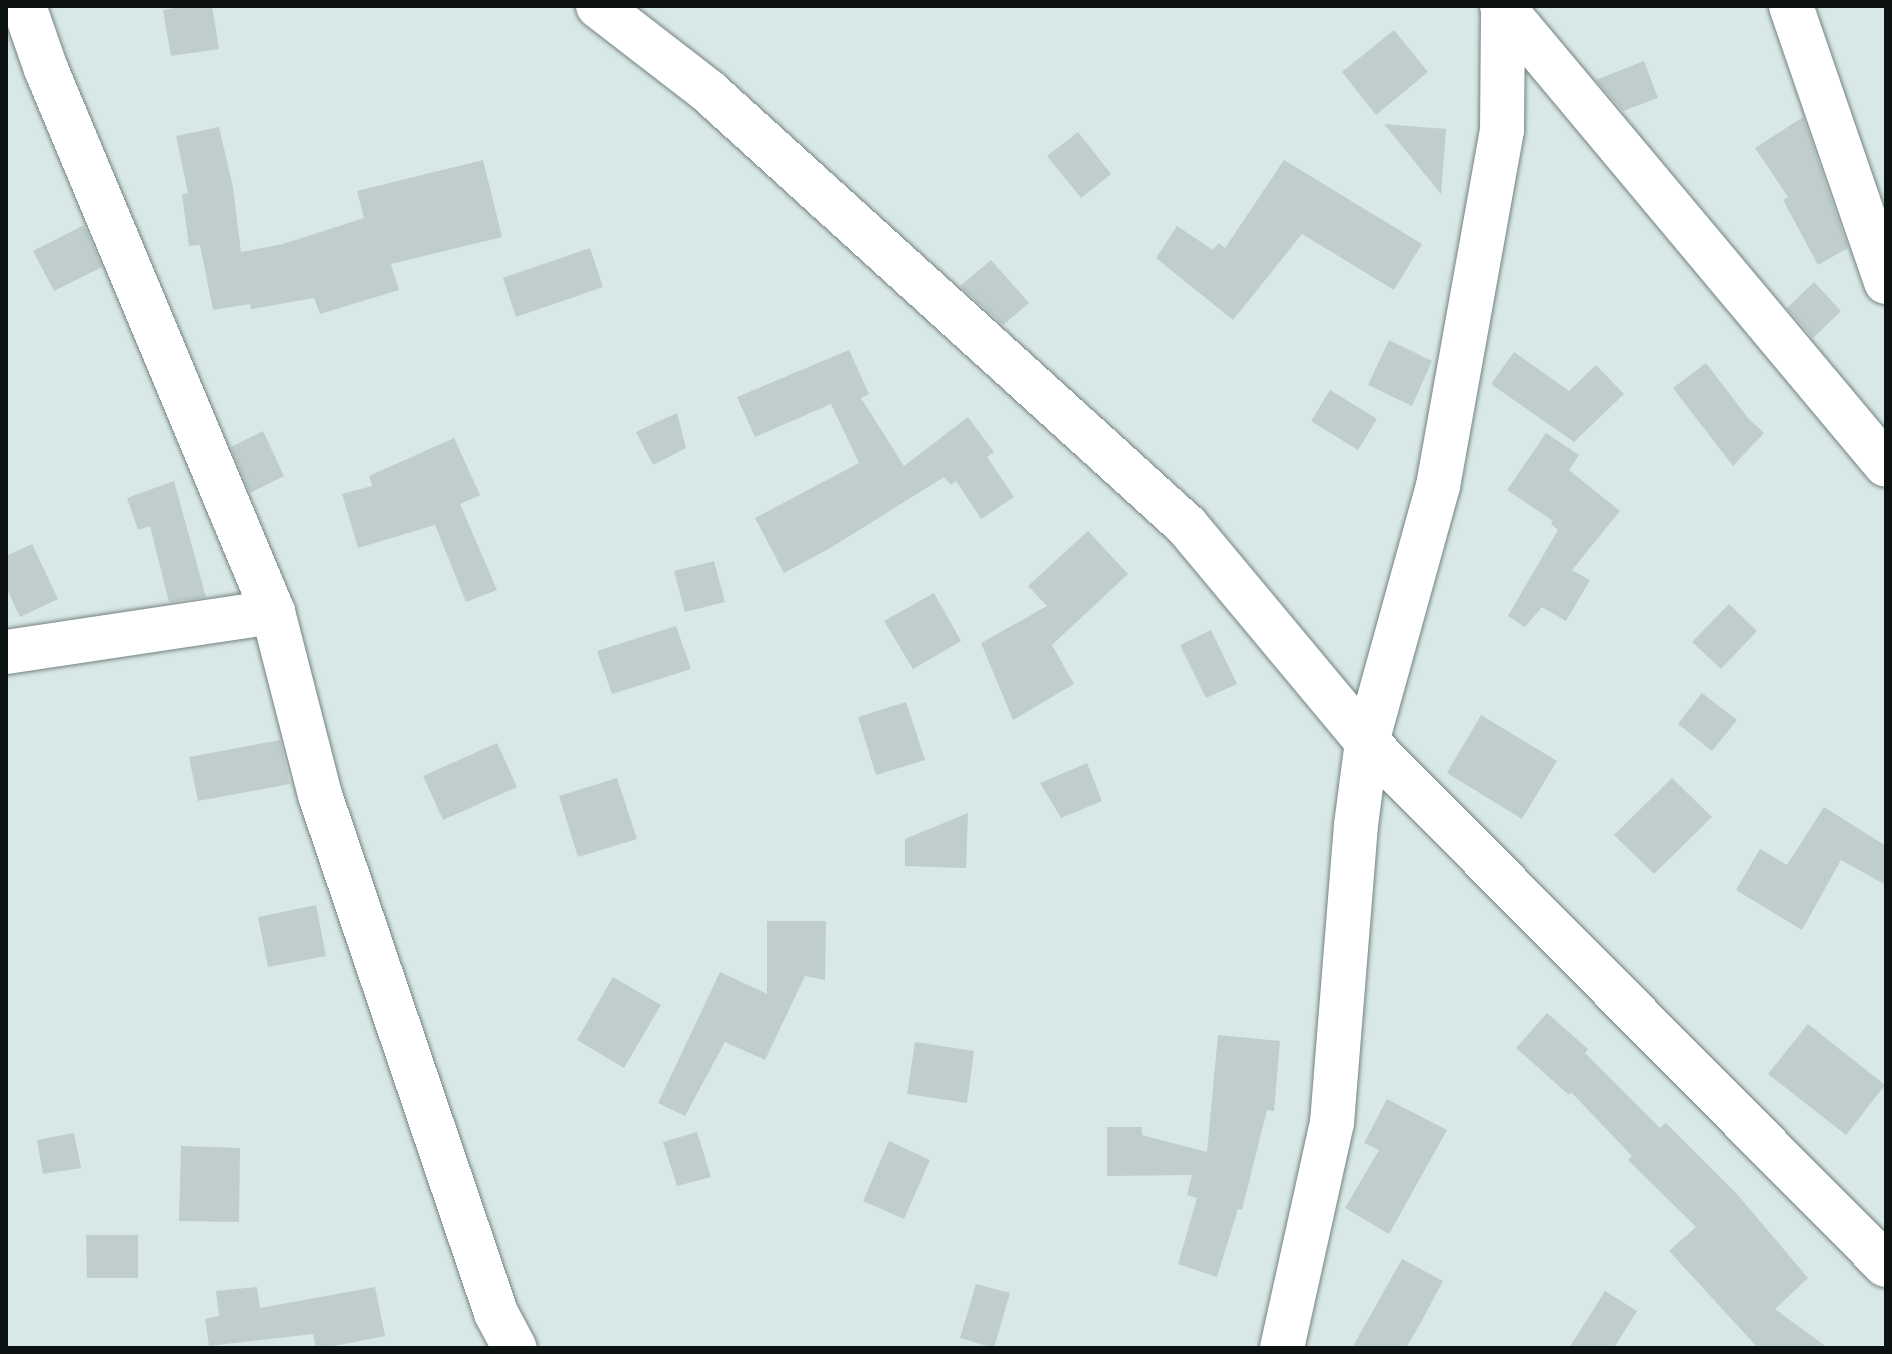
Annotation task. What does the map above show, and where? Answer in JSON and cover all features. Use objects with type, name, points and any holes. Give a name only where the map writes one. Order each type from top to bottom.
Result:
[{"type":"street","points":[[24,6],[46,69],[273,612],[320,795],[496,1313],[515,1348]]},
{"type":"street","points":[[598,6],[708,91],[1187,526],[1367,742],[1886,1265]]},
{"type":"street","points":[[1282,1348],[1332,1123],[1356,825],[1367,742],[1438,486],[1502,130],[1502,6]]},
{"type":"street","points":[[1502,6],[1886,465]]},
{"type":"street","points":[[1791,6],[1886,282]]},
{"type":"street","points":[[6,652],[273,612]]},
{"type":"building","points":[[212,6],[219,49],[171,56],[163,10]]},
{"type":"building","points":[[1394,30],[1428,72],[1376,115],[1342,72]]},
{"type":"building","points":[[1644,61],[1658,98],[1623,111],[1596,80]]},
{"type":"building","points":[[1803,117],[1848,248],[1818,265],[1783,200],[1788,197],[1755,148]]},
{"type":"building","points":[[1384,124],[1446,129],[1441,194]]},
{"type":"building","points":[[219,127],[233,187],[241,252],[283,244],[364,218],[357,191],[483,160],[502,237],[391,264],[399,290],[320,314],[314,298],[251,309],[250,304],[213,310],[200,245],[189,246],[182,194],[188,193],[176,136]]},
{"type":"building","points":[[1078,132],[1111,174],[1081,198],[1047,156]]},
{"type":"building","points":[[1284,160],[1422,244],[1394,290],[1302,234],[1233,320],[1156,258],[1177,226],[1213,250],[1219,243],[1225,248]]},
{"type":"building","points":[[84,225],[102,267],[54,291],[33,251]]},
{"type":"building","points":[[590,248],[603,287],[516,317],[503,278]]},
{"type":"building","points":[[991,260],[1029,303],[1003,325],[960,286]]},
{"type":"building","points":[[1814,282],[1841,311],[1813,338],[1787,308]]},
{"type":"building","points":[[1389,340],[1432,361],[1412,406],[1368,385]]},
{"type":"building","points":[[849,350],[869,394],[861,398],[904,466],[968,417],[994,452],[987,457],[1014,497],[981,519],[956,481],[951,485],[944,477],[832,547],[784,573],[755,518],[859,463],[831,404],[755,437],[737,397]]},
{"type":"building","points":[[1514,352],[1569,391],[1596,365],[1624,394],[1574,442],[1491,384]]},
{"type":"building","points":[[1706,363],[1748,418],[1764,433],[1733,466],[1673,388]]},
{"type":"building","points":[[1330,390],[1377,419],[1358,450],[1311,421]]},
{"type":"building","points":[[677,413],[686,448],[653,465],[636,432]]},
{"type":"building","points":[[263,431],[284,476],[250,493],[231,447]]},
{"type":"building","points":[[1546,433],[1579,455],[1569,470],[1620,511],[1572,570],[1590,580],[1566,621],[1542,607],[1525,627],[1508,616],[1558,530],[1551,524],[1553,521],[1507,490]]},
{"type":"building","points":[[454,438],[480,495],[460,504],[497,590],[466,602],[435,525],[358,548],[342,494],[372,486],[369,476]]},
{"type":"building","points":[[174,481],[206,597],[169,602],[150,526],[138,530],[127,498]]},
{"type":"building","points":[[1088,531],[1128,574],[1052,645],[1074,684],[1013,720],[981,643],[1047,606],[1028,586]]},
{"type":"building","points":[[32,544],[58,599],[20,617],[6,587],[6,556]]},
{"type":"building","points":[[714,561],[725,602],[685,612],[674,571]]},
{"type":"building","points":[[934,593],[961,641],[913,669],[884,621]]},
{"type":"building","points":[[1729,604],[1757,631],[1721,669],[1692,642]]},
{"type":"building","points":[[676,626],[691,669],[612,694],[597,651]]},
{"type":"building","points":[[1211,630],[1237,684],[1206,698],[1180,645]]},
{"type":"building","points":[[1702,693],[1737,720],[1712,751],[1678,724]]},
{"type":"building","points":[[906,702],[925,760],[876,775],[858,717]]},
{"type":"building","points":[[1481,715],[1557,761],[1522,819],[1447,773]]},
{"type":"building","points":[[280,740],[290,784],[198,801],[189,757]]},
{"type":"building","points":[[497,743],[517,787],[443,820],[423,776]]},
{"type":"building","points":[[1087,763],[1102,801],[1061,818],[1040,783]]},
{"type":"building","points":[[617,778],[637,839],[578,857],[559,796]]},
{"type":"building","points":[[1672,778],[1712,817],[1654,874],[1614,835]]},
{"type":"building","points":[[1824,807],[1886,846],[1886,885],[1841,860],[1802,930],[1736,890],[1760,849],[1787,865]]},
{"type":"building","points":[[968,813],[966,868],[905,866],[905,839]]},
{"type":"building","points":[[316,905],[326,956],[268,967],[258,917]]},
{"type":"building","points":[[767,921],[826,921],[825,980],[805,976],[765,1060],[725,1042],[685,1116],[658,1103],[720,972],[767,994]]},
{"type":"building","points":[[613,977],[661,1005],[624,1068],[577,1040]]},
{"type":"building","points":[[1547,1013],[1588,1049],[1585,1053],[1660,1128],[1666,1123],[1737,1194],[1808,1278],[1775,1309],[1828,1348],[1758,1348],[1669,1251],[1696,1227],[1628,1160],[1632,1156],[1571,1092],[1569,1095],[1516,1048]]},
{"type":"building","points":[[1808,1024],[1885,1085],[1846,1135],[1768,1074]]},
{"type":"building","points":[[1218,1035],[1280,1041],[1274,1111],[1267,1110],[1242,1210],[1238,1209],[1217,1277],[1178,1264],[1197,1198],[1187,1195],[1192,1175],[1107,1176],[1107,1127],[1142,1127],[1142,1135],[1207,1152]]},
{"type":"building","points":[[915,1042],[974,1051],[967,1103],[907,1094]]},
{"type":"building","points":[[1387,1099],[1447,1130],[1389,1234],[1345,1208],[1379,1150],[1364,1143]]},
{"type":"building","points":[[697,1132],[711,1177],[677,1186],[663,1142]]},
{"type":"building","points":[[74,1133],[81,1168],[43,1174],[37,1140]]},
{"type":"building","points":[[889,1141],[930,1160],[904,1219],[863,1201]]},
{"type":"building","points":[[181,1146],[240,1148],[239,1222],[179,1221]]},
{"type":"building","points":[[86,1235],[138,1235],[138,1278],[87,1278]]},
{"type":"building","points":[[1402,1259],[1443,1281],[1420,1324],[1406,1348],[1352,1348]]},
{"type":"building","points":[[976,1284],[1010,1293],[994,1348],[960,1338]]},
{"type":"building","points":[[257,1287],[260,1308],[375,1287],[385,1336],[324,1348],[316,1348],[313,1334],[209,1346],[205,1319],[219,1316],[216,1291]]},
{"type":"building","points":[[1605,1291],[1637,1311],[1614,1348],[1569,1348]]}]
